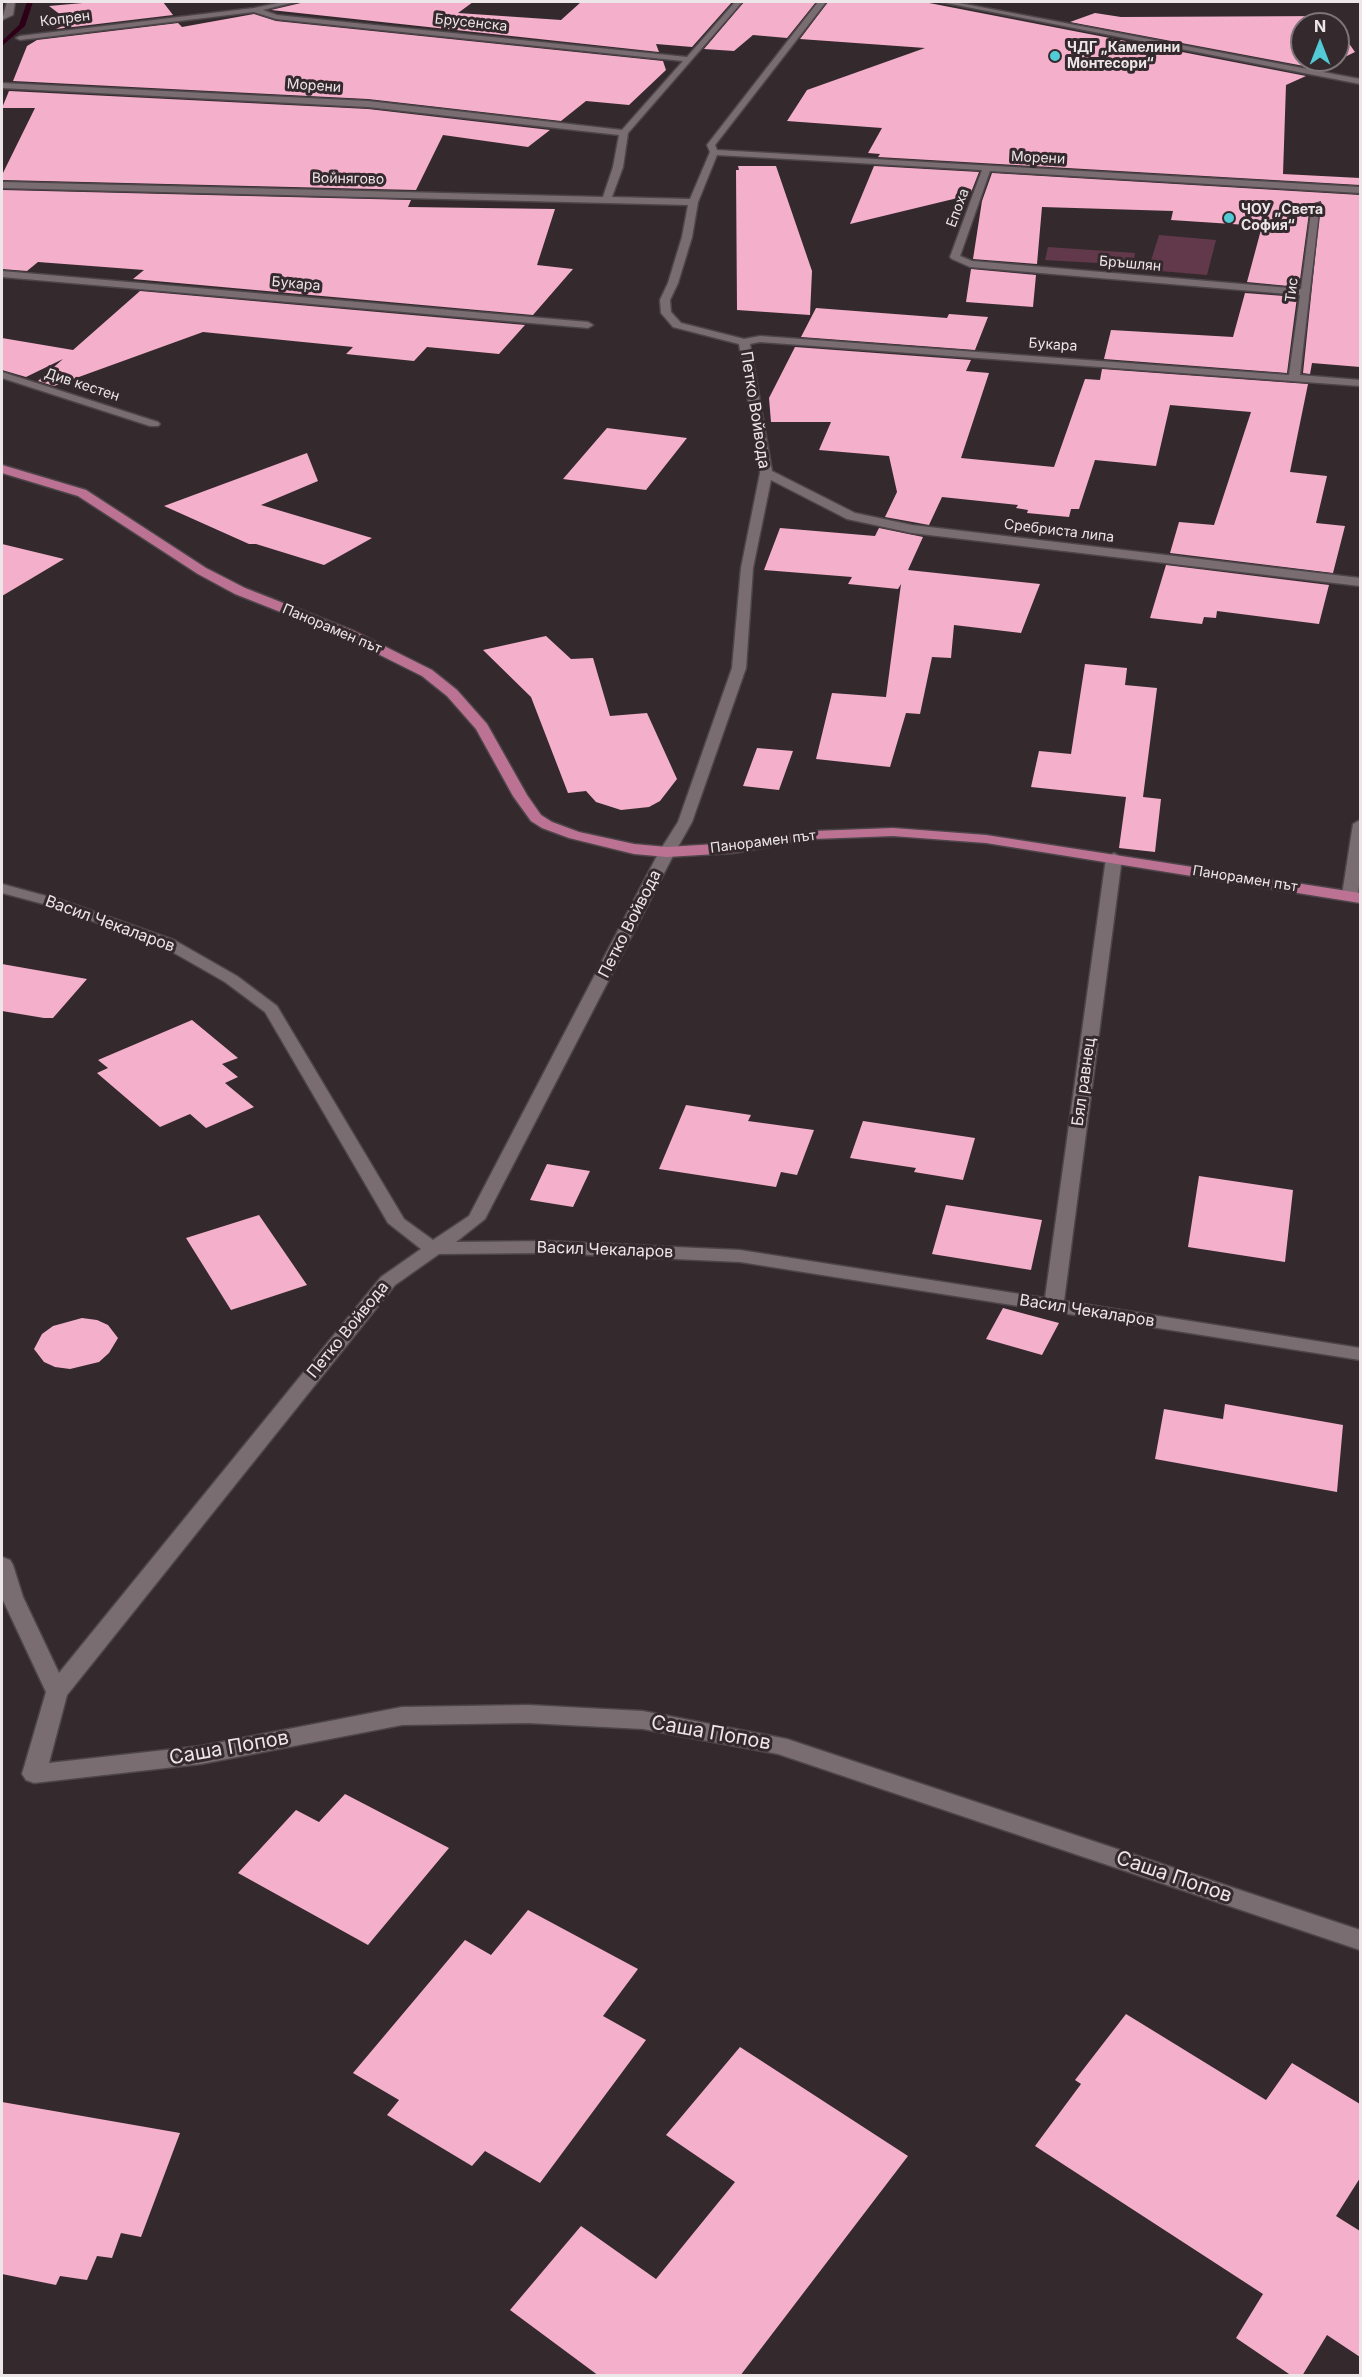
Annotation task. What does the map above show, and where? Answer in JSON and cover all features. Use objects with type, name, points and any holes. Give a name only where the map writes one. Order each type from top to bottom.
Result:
[{"type":"main road","name":"Панорамен път","points":[[2,470],[81,493],[192,565],[240,591],[349,634],[427,673],[458,699],[482,727],[529,810],[547,825],[594,841],[634,849],[667,852],[732,848],[814,835],[893,832],[986,839],[1355,896]]},
{"type":"street","points":[[2,18],[9,15],[11,2]]},
{"type":"street","name":"Копрен","points":[[20,38],[254,10],[291,2]]},
{"type":"street","points":[[607,198],[618,167],[624,133],[686,59],[739,2]]},
{"type":"street","name":"Петко Войвода","points":[[34,1774],[57,1692],[388,1281],[476,1218],[667,852],[685,822],[739,668],[747,568],[766,473],[744,342],[677,325],[666,313],[666,300],[687,237],[693,202],[714,152],[711,144],[822,2]]},
{"type":"street","points":[[945,2],[1360,82]]},
{"type":"street","name":"Брусенска","points":[[254,10],[276,17],[686,59]]},
{"type":"street","name":"Морени","points":[[2,85],[282,97],[368,104],[624,133]]},
{"type":"street","name":"Морени","points":[[714,152],[1360,190]]},
{"type":"street","name":"Епоха","points":[[955,257],[987,168]]},
{"type":"street","name":"Войнягово","points":[[2,185],[607,198],[693,202]]},
{"type":"street","name":"Тис","points":[[1294,378],[1319,188]]},
{"type":"street","name":"Бръшлян","points":[[955,257],[970,264],[1305,292]]},
{"type":"street","name":"Букара","points":[[2,274],[588,325]]},
{"type":"street","name":"Букара","points":[[744,342],[760,339],[1360,383]]},
{"type":"street","name":"Див кестен","points":[[2,375],[154,424]]},
{"type":"street","name":"Сребриста липа","points":[[766,473],[850,516],[912,529],[1360,582]]},
{"type":"street","points":[[1355,896],[1360,824]]},
{"type":"street","name":"Бял равнец","points":[[1054,1305],[1114,858]]},
{"type":"street","name":"Васил Чекаларов","points":[[2,888],[56,903],[168,943],[231,979],[271,1009],[397,1223],[432,1248],[546,1247],[740,1256],[1360,1354]]},
{"type":"street","points":[[2,1565],[12,1597],[57,1692]]},
{"type":"street","name":"Саша Попов","points":[[34,1774],[201,1755],[402,1716],[528,1714],[643,1720],[779,1745],[1360,1940]]},
{"type":"shaded area","points":[[1159,235],[1216,240],[1207,275],[1148,270]]},
{"type":"shaded area","points":[[1048,247],[1135,253],[1133,265],[1045,260]]},
{"type":"building","points":[[94,2],[163,2],[173,15],[56,29],[70,22],[49,6]]},
{"type":"building","points":[[305,2],[473,2],[458,13],[561,20],[581,2],[732,2],[692,47],[656,44],[659,52],[271,10]]},
{"type":"building","points":[[744,2],[816,2],[787,38],[753,35],[734,51],[704,49]]},
{"type":"building","points":[[828,2],[924,2],[1306,76],[1286,85],[1283,174],[1360,178],[1360,185],[878,157],[880,154],[868,153],[882,128],[787,121],[807,90],[925,48],[800,39]]},
{"type":"building","points":[[1095,13],[1121,17],[1290,16],[1290,63],[1070,22]]},
{"type":"building","points":[[254,14],[276,21],[663,61],[666,70],[629,105],[586,101],[561,121],[368,99],[13,81],[27,46],[37,40],[178,23],[182,27]]},
{"type":"building","points":[[1350,45],[1355,52],[1350,54]]},
{"type":"building","points":[[9,91],[368,109],[550,130],[528,147],[443,135],[416,190],[2,180],[2,175],[35,108],[2,108]]},
{"type":"building","points":[[738,166],[776,166],[812,271],[810,315],[737,310],[736,170],[739,170]]},
{"type":"building","points":[[874,166],[979,172],[970,195],[850,224]]},
{"type":"building","points":[[992,173],[1360,195],[1360,367],[1312,363],[1310,374],[1303,373],[1321,201],[1310,205],[1299,287],[1247,282],[1262,226],[1171,220],[1173,211],[1042,207],[1037,264],[973,259],[982,201]]},
{"type":"building","points":[[2,190],[411,200],[408,207],[555,209],[537,265],[573,269],[533,315],[133,279],[144,270],[38,262],[27,271],[2,269]]},
{"type":"building","points":[[971,269],[1036,275],[1033,307],[966,302]]},
{"type":"building","points":[[140,291],[525,325],[499,354],[427,347],[414,361],[346,354],[353,347],[203,332],[54,386],[38,381],[63,359],[26,377],[2,370],[2,338],[73,350]]},
{"type":"building","points":[[1245,293],[1297,297],[1287,373],[1104,359],[1111,330],[1233,337]]},
{"type":"building","points":[[816,308],[947,318],[949,314],[988,317],[975,350],[801,337]]},
{"type":"building","points":[[795,347],[971,360],[966,371],[989,373],[961,458],[1054,467],[1085,379],[1100,380],[1102,369],[1308,384],[1290,472],[1327,476],[1316,523],[1345,526],[1333,573],[1170,553],[1179,522],[1214,525],[1251,412],[1170,405],[1156,466],[1095,460],[1079,509],[1071,509],[1069,517],[1027,513],[1028,510],[1016,508],[1018,505],[942,497],[929,525],[885,517],[897,492],[889,456],[819,450],[831,422],[771,422],[769,398]]},
{"type":"building","points":[[607,428],[687,438],[646,490],[563,479]]},
{"type":"building","points":[[307,453],[318,481],[261,505],[372,538],[324,565],[256,544],[249,544],[164,506]]},
{"type":"building","points":[[780,528],[875,536],[879,528],[923,537],[908,570],[1040,584],[1021,633],[954,625],[951,658],[932,657],[920,714],[906,713],[890,767],[816,759],[832,693],[886,697],[901,584],[898,589],[848,584],[852,577],[764,570]]},
{"type":"building","points":[[2,544],[64,559],[2,596]]},
{"type":"building","points":[[1166,565],[1329,585],[1319,624],[1217,611],[1216,618],[1204,617],[1202,624],[1150,618]]},
{"type":"building","points":[[546,636],[571,659],[593,658],[610,716],[647,713],[677,779],[660,801],[649,807],[621,810],[596,802],[586,791],[568,793],[531,697],[483,650]]},
{"type":"building","points":[[1085,664],[1127,668],[1125,685],[1157,688],[1143,797],[1161,799],[1155,852],[1119,848],[1126,797],[1031,787],[1039,751],[1071,754]]},
{"type":"building","points":[[757,748],[793,751],[779,790],[743,786]]},
{"type":"building","points":[[2,964],[87,979],[53,1018],[2,1011]]},
{"type":"building","points":[[192,1020],[238,1058],[222,1064],[238,1077],[225,1083],[254,1107],[206,1128],[190,1114],[160,1127],[97,1073],[108,1068],[98,1060]]},
{"type":"building","points":[[686,1105],[751,1115],[748,1121],[814,1130],[797,1175],[781,1172],[776,1187],[659,1169]]},
{"type":"building","points":[[863,1121],[975,1138],[963,1180],[914,1172],[916,1168],[850,1158]]},
{"type":"building","points":[[547,1164],[590,1171],[573,1207],[530,1200]]},
{"type":"building","points":[[1199,1176],[1293,1190],[1285,1262],[1188,1247]]},
{"type":"building","points":[[946,1205],[1042,1220],[1031,1270],[932,1254]]},
{"type":"building","points":[[259,1215],[307,1285],[231,1310],[186,1238]]},
{"type":"building","points":[[1003,1308],[1059,1323],[1042,1355],[986,1339]]},
{"type":"building","points":[[82,1318],[97,1320],[108,1325],[118,1338],[109,1353],[99,1362],[70,1369],[55,1367],[44,1362],[34,1349],[42,1334],[53,1326]]},
{"type":"building","points":[[1225,1404],[1343,1425],[1337,1492],[1155,1459],[1164,1409],[1223,1419]]},
{"type":"building","points":[[345,1794],[449,1848],[368,1945],[238,1873],[296,1810],[319,1822]]},
{"type":"building","points":[[528,1910],[638,1969],[603,2016],[646,2040],[540,2183],[485,2151],[472,2166],[387,2115],[399,2100],[353,2073],[465,1940],[491,1955]]},
{"type":"building","points":[[1126,2014],[1266,2100],[1292,2063],[1360,2104],[1360,2178],[1336,2216],[1360,2231],[1360,2357],[1327,2335],[1302,2376],[1292,2376],[1236,2338],[1263,2294],[1035,2146],[1081,2084],[1075,2080]]},
{"type":"building","points":[[740,2047],[908,2156],[740,2376],[599,2376],[510,2310],[581,2226],[656,2279],[735,2182],[666,2135]]},
{"type":"building","points":[[2,2102],[180,2133],[141,2237],[121,2233],[112,2258],[97,2256],[87,2280],[60,2276],[56,2285],[2,2274]]},
{"type":"waterway","points":[[2,44],[22,26],[30,2]]},
{"type":"place","name":"ЧДГ „Камелини Монтесори“","points":[[1055,56]]},
{"type":"place","name":"ЧОУ „Света София“","points":[[1229,218]]}]
